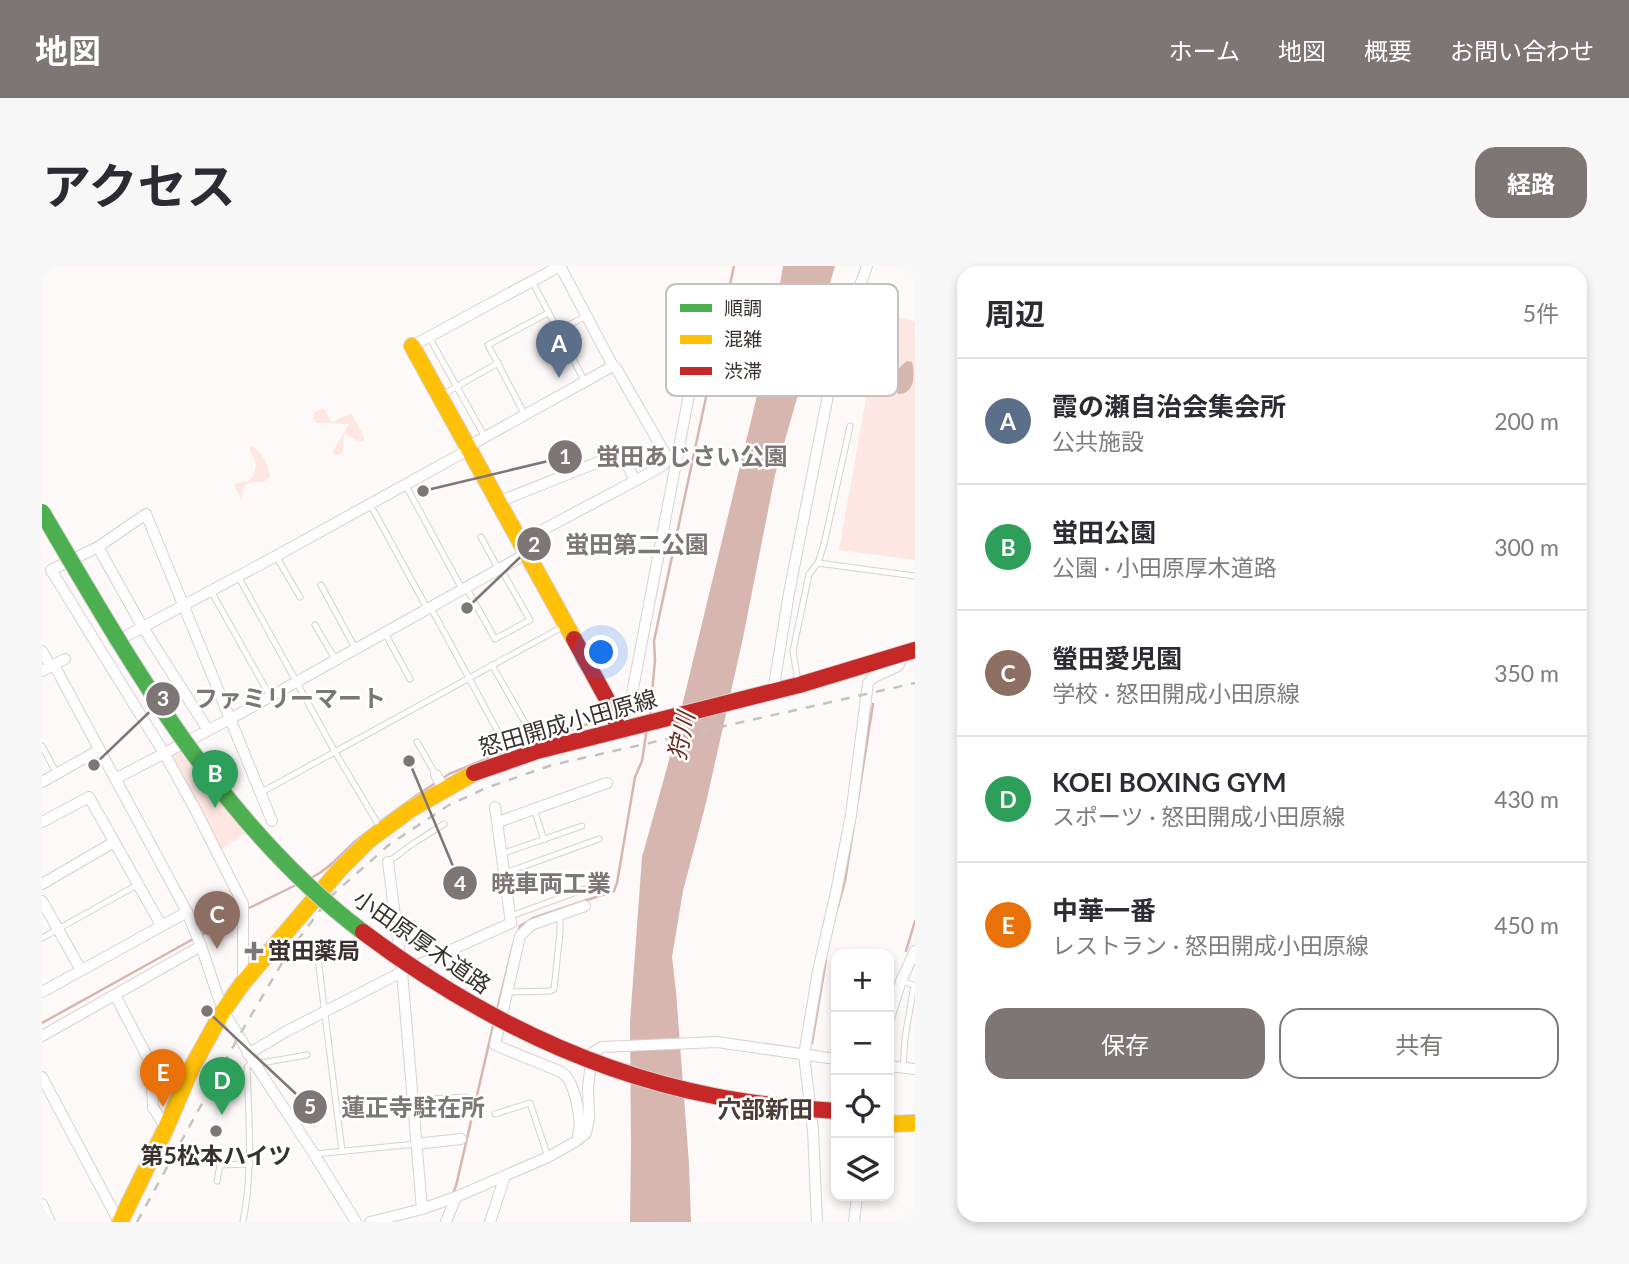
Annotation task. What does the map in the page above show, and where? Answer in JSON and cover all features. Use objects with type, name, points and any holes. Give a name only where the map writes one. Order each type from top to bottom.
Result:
[{"type":"main road","points":[[412,346],[609,703],[620,730]]},
{"type":"main road","name":"小田原厚木道路","points":[[42,512],[143,680],[222,791],[257,834],[299,876],[386,950],[474,1007],[577,1056],[696,1092],[757,1103],[831,1110]]},
{"type":"main road","name":"小田原厚木道路","points":[[42,534],[133,685],[210,794],[245,837],[288,882],[375,956],[420,989],[469,1018],[527,1048],[576,1069],[631,1088],[691,1104],[757,1116],[831,1123]]},
{"type":"main road","name":"怒田開成小田原線","points":[[120,1222],[166,1128],[192,1067],[223,1011],[378,825],[411,809],[440,783],[472,774],[513,750],[620,730],[799,685],[908,652]]},
{"type":"main road","points":[[894,1113],[915,1113]]},
{"type":"main road","points":[[894,1124],[915,1123]]},
{"type":"street","points":[[412,346],[560,266],[613,366],[670,463]]},
{"type":"street","points":[[860,284],[867,266]]},
{"type":"street","points":[[100,650],[370,504],[613,366]]},
{"type":"street","points":[[620,730],[631,699],[670,463],[685,396]]},
{"type":"street","points":[[769,693],[828,396]]},
{"type":"street","points":[[498,502],[621,453],[635,480]]},
{"type":"street","points":[[115,779],[230,719],[500,569],[523,548],[635,480],[670,463]]},
{"type":"street","points":[[242,985],[243,904],[164,753],[47,567],[99,547],[146,514],[272,821]]},
{"type":"street","points":[[99,547],[142,626],[208,730]]},
{"type":"street","points":[[42,651],[49,668],[99,750],[187,912],[223,1011],[356,1222]]},
{"type":"street","points":[[817,1222],[813,1130],[804,1055],[820,958],[851,815],[868,683],[872,678],[898,666],[908,652]]},
{"type":"street","points":[[49,668],[65,659]]},
{"type":"street","points":[[42,782],[99,750]]},
{"type":"street","points":[[498,822],[607,783]]},
{"type":"street","points":[[42,822],[89,797],[161,925]]},
{"type":"street","points":[[252,1060],[326,1011],[402,972],[512,923],[495,807]]},
{"type":"street","points":[[42,884],[114,842]]},
{"type":"street","points":[[387,862],[402,972],[422,1209]]},
{"type":"street","points":[[42,901],[80,970]]},
{"type":"street","points":[[575,1142],[581,1129],[580,1118],[566,1075],[495,1045],[520,936],[531,925],[585,906]]},
{"type":"street","points":[[42,992],[187,912]]},
{"type":"street","points":[[42,1036],[201,946]]},
{"type":"street","points":[[891,1012],[915,951]]},
{"type":"street","points":[[115,995],[151,1064],[153,1107],[166,1128]]},
{"type":"street","points":[[370,1222],[456,1197],[548,1157],[575,1142],[586,1133],[589,1118],[588,1088],[592,1053],[603,1047],[717,1042],[831,1058]]},
{"type":"street","points":[[894,1067],[915,1069]]},
{"type":"street","points":[[42,1077],[120,1222]]},
{"type":"street","points":[[416,1144],[461,1139]]},
{"type":"street","points":[[490,1222],[505,1176]]},
{"type":"street","points":[[446,1222],[456,1197]]},
{"type":"street","points":[[854,1222],[856,1201]]},
{"type":"street","points":[[42,1204],[50,1222]]},
{"type":"lane","points":[[532,281],[585,382]]},
{"type":"lane","points":[[526,415],[488,345],[548,313]]},
{"type":"lane","points":[[558,331],[587,316]]},
{"type":"lane","points":[[429,337],[485,438]]},
{"type":"lane","points":[[439,397],[498,363]]},
{"type":"lane","points":[[799,685],[793,651],[809,574],[818,563],[849,426]]},
{"type":"lane","points":[[405,484],[495,639],[530,620],[481,537]]},
{"type":"lane","points":[[370,504],[503,741],[513,750]]},
{"type":"lane","points":[[276,556],[300,597]]},
{"type":"lane","points":[[818,563],[915,576]]},
{"type":"lane","points":[[238,576],[378,825]]},
{"type":"lane","points":[[321,585],[355,648]]},
{"type":"lane","points":[[211,591],[270,696]]},
{"type":"lane","points":[[315,625],[335,659]]},
{"type":"lane","points":[[260,793],[565,625]]},
{"type":"lane","points":[[385,632],[410,679]]},
{"type":"lane","points":[[492,665],[535,744]]},
{"type":"lane","points":[[417,742],[440,783]]},
{"type":"lane","points":[[42,746],[57,774]]},
{"type":"lane","points":[[534,809],[544,840]]},
{"type":"lane","points":[[387,862],[444,824]]},
{"type":"lane","points":[[501,855],[582,826]]},
{"type":"lane","points":[[505,873],[599,839]]},
{"type":"lane","points":[[42,938],[138,885]]},
{"type":"lane","points":[[511,916],[593,886]]},
{"type":"lane","points":[[506,992],[550,992],[554,989],[560,914]]},
{"type":"lane","points":[[316,942],[342,1151]]},
{"type":"lane","points":[[901,981],[914,985],[902,1068]]},
{"type":"lane","points":[[243,1222],[250,1164],[247,1067],[252,1060],[307,1055]]},
{"type":"lane","points":[[414,1100],[467,1097]]},
{"type":"lane","points":[[495,1114],[530,1103],[548,1157]]},
{"type":"lane","points":[[314,1154],[416,1144]]},
{"type":"lane","points":[[217,1181],[220,1165],[250,1164]]},
{"type":"shaded area","points":[[898,318],[915,321],[915,560],[839,550],[867,396],[898,396]]},
{"type":"shaded area","points":[[323,408],[332,422],[351,413],[364,440],[359,442],[344,433],[343,452],[334,455],[333,451],[349,424],[316,423],[314,413]]},
{"type":"shaded area","points":[[252,446],[264,459],[270,476],[264,482],[245,485],[241,496],[244,505],[234,484],[248,481],[254,475],[256,463],[249,448]]},
{"type":"shaded area","points":[[185,746],[247,832],[221,850],[170,754]]},
{"type":"water","points":[[783,266],[835,266],[830,284],[780,284]]},
{"type":"water","points":[[907,361],[912,362],[911,387],[898,394],[898,370]]},
{"type":"water","name":"狩川","points":[[757,396],[798,396],[775,475],[743,638],[683,891],[672,957],[689,1164],[691,1222],[630,1222],[630,1022],[642,857],[668,764]]},
{"type":"waterway","points":[[730,284],[734,266]]},
{"type":"waterway","points":[[650,715],[654,641],[706,396]]},
{"type":"waterway","points":[[636,708],[651,703]]},
{"type":"waterway","points":[[837,910],[845,881],[873,704]]},
{"type":"waterway","points":[[443,778],[508,750],[600,720]]},
{"type":"waterway","points":[[518,932],[520,926],[533,918],[614,891],[647,728]]},
{"type":"waterway","points":[[313,877],[377,824],[437,782]]},
{"type":"waterway","points":[[247,909],[294,886]]},
{"type":"waterway","points":[[201,935],[241,913]]},
{"type":"waterway","points":[[906,951],[915,921]]},
{"type":"waterway","points":[[42,1023],[195,938]]},
{"type":"waterway","points":[[497,1010],[513,945]]},
{"type":"waterway","points":[[812,1043],[826,960]]},
{"type":"waterway","points":[[453,1193],[493,1026]]},
{"type":"railway","points":[[137,1222],[239,1036],[288,953],[330,897],[390,844],[449,805],[486,788],[552,765],[915,683]]},
{"type":"traffic: slow","points":[[412,346],[574,639]]},
{"type":"traffic: slow","points":[[120,1222],[166,1128],[192,1067],[223,1011],[242,984],[340,869],[369,840],[411,809],[474,773]]},
{"type":"traffic: slow","points":[[894,1124],[915,1123]]},
{"type":"traffic: jam","points":[[574,639],[609,703],[619,730]]},
{"type":"traffic: jam","points":[[474,773],[537,751],[799,685],[915,650]]},
{"type":"traffic: jam","points":[[363,932],[486,1012],[574,1054],[666,1085],[714,1096],[831,1111]]},
{"type":"traffic: fast","points":[[42,512],[145,683],[222,792],[265,842],[312,889],[363,932]]},
{"type":"place","name":"霞の瀬自治会集会所","points":[[559,378]]},
{"type":"place","name":"蛍田あじさい公園","points":[[423,491]]},
{"type":"place","name":"蛍田第二公園","points":[[467,608]]},
{"type":"place","name":"暁車両工業","points":[[409,761]]},
{"type":"place","name":"ファミリーマート","points":[[94,765]]},
{"type":"place","name":"蛍田公園","points":[[215,808]]},
{"type":"place","name":"螢田愛児園","points":[[217,949]]},
{"type":"place","name":"蛍田薬局","points":[[254,951]]},
{"type":"place","name":"蓮正寺駐在所","points":[[207,1011]]},
{"type":"place","name":"中華一番","points":[[163,1107]]},
{"type":"place","name":"KOEI BOXING GYM","points":[[222,1115]]},
{"type":"place","name":"第5松本ハイツ","points":[[216,1131]]},
{"type":"district","name":"穴部新田","points":[[765,1110]]}]
